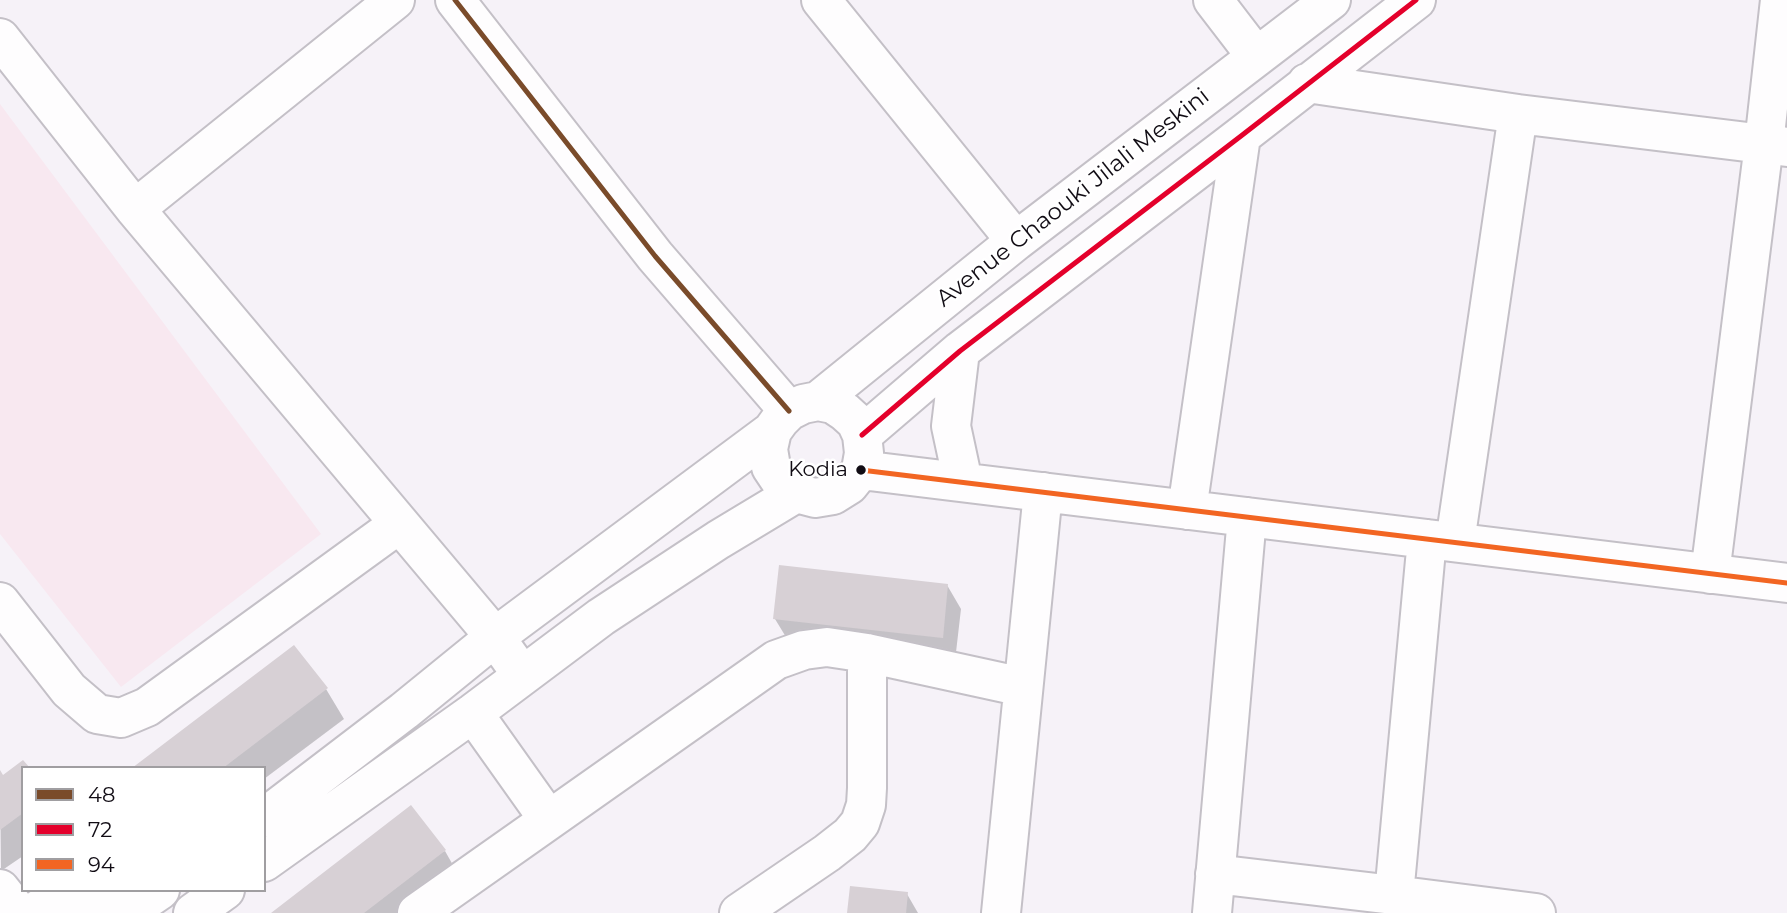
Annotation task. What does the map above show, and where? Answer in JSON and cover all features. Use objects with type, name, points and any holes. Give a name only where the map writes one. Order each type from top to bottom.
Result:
[{"type":"street","points":[[135,209],[395,0]]},
{"type":"street","points":[[456,0],[654,256],[793,414]]},
{"type":"street","points":[[821,0],[1016,241]]},
{"type":"street","points":[[1213,0],[1256,56]]},
{"type":"street","name":"Avenue Chaouki Jilali Meskini","points":[[266,816],[404,711],[495,637],[793,414],[1331,0]]},
{"type":"street","points":[[861,452],[856,422],[833,404],[793,414],[768,449],[771,467],[781,482],[796,493],[815,498],[833,495],[849,485],[861,452],[960,351],[1416,0]]},
{"type":"street","points":[[1710,574],[1776,146],[1780,0]]},
{"type":"street","points":[[0,38],[135,209],[495,637],[522,676]]},
{"type":"street","points":[[1307,83],[1518,114],[1776,146]]},
{"type":"street","points":[[1394,894],[1441,541],[1518,114]]},
{"type":"street","points":[[1187,510],[1241,136]]},
{"type":"street","points":[[960,351],[951,426],[963,482]]},
{"type":"street","points":[[861,452],[963,482],[1787,583]]},
{"type":"street","points":[[1001,913],[1043,492]]},
{"type":"street","points":[[266,861],[473,713],[601,617],[652,582],[796,493]]},
{"type":"street","points":[[1212,913],[1247,517]]},
{"type":"street","points":[[0,602],[69,690],[97,714],[121,719],[147,707],[399,524]]},
{"type":"street","points":[[417,913],[776,660],[804,650],[827,647],[867,653],[1023,687]]},
{"type":"street","points":[[739,913],[827,853],[850,835],[860,822],[866,806],[867,788],[867,653]]},
{"type":"street","points":[[473,713],[549,820]]},
{"type":"street","points":[[1215,874],[1536,913]]},
{"type":"street","points":[[0,889],[19,913]]},
{"type":"street","points":[[33,913],[47,904],[75,898],[103,901],[129,912],[157,892]]},
{"type":"street","points":[[193,913],[222,892]]},
{"type":"shaded area","points":[[0,104],[321,534],[121,687],[0,534]]},
{"type":"building","points":[[779,565],[948,584],[943,638],[773,619]]},
{"type":"building","points":[[294,645],[328,688],[226,766],[135,766]]},
{"type":"building","points":[[23,760],[28,766],[21,766],[21,814],[0,830],[0,770],[3,775]]},
{"type":"building","points":[[411,805],[446,850],[364,913],[271,913]]},
{"type":"building","points":[[850,886],[908,892],[906,913],[847,913]]},
{"type":"transit line","name":"48","points":[[455,0],[655,256],[789,411]]},
{"type":"transit line","name":"72","points":[[862,435],[960,351],[1416,0]]},
{"type":"transit line","name":"94","points":[[861,470],[1787,583]]},
{"type":"place","name":"Kodia","points":[[861,470]]}]
